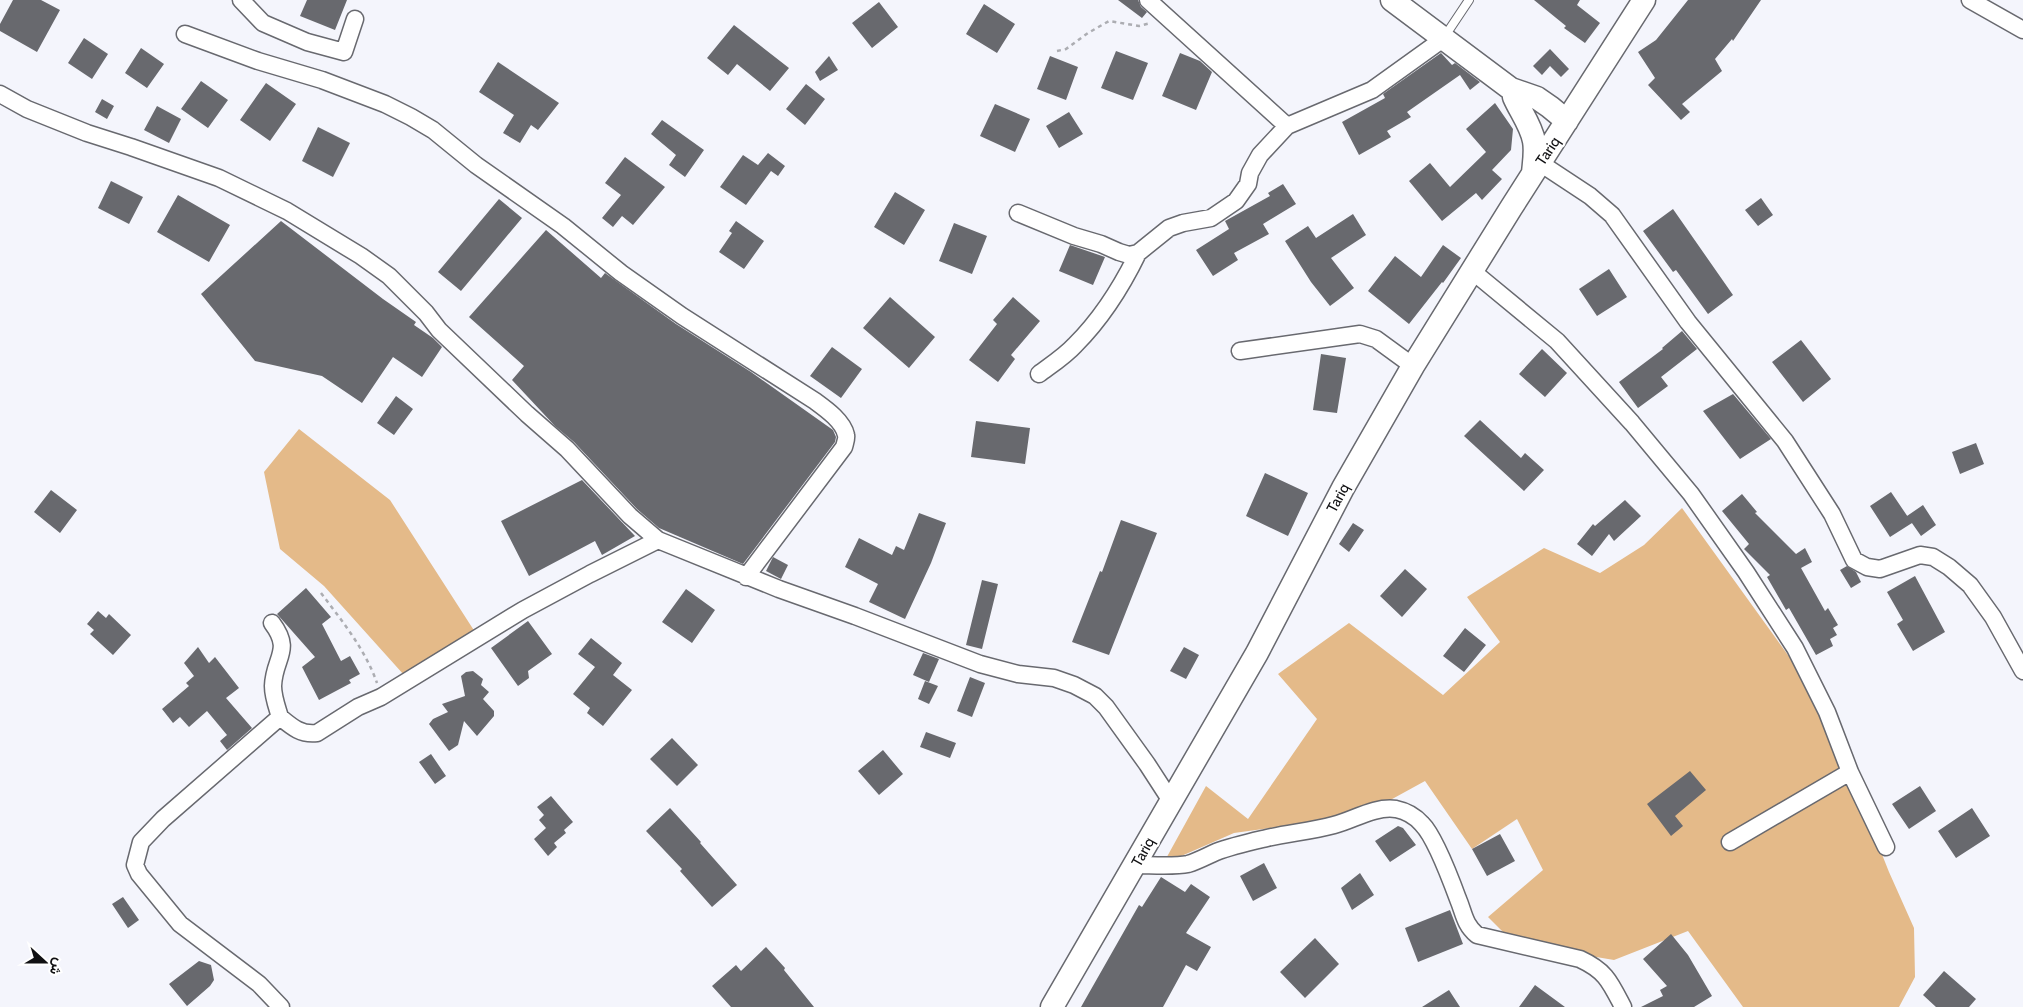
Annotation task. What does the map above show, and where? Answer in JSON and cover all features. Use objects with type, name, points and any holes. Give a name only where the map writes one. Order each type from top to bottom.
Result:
[{"type":"main road","points":[[1392,0],[1515,93],[1539,129],[1554,143]]},
{"type":"main road","name":"Tariq","points":[[1052,1007],[1257,653],[1343,488],[1414,366],[1536,168],[1554,143],[1586,88],[1644,0]]},
{"type":"main road","points":[[1515,93],[1572,94],[1586,88]]},
{"type":"main road","points":[[1515,93],[1537,98],[1567,121]]},
{"type":"main road","points":[[1515,93],[1531,130],[1534,141],[1536,168]]},
{"type":"street","points":[[241,0],[263,23],[308,42],[344,52],[356,19]]},
{"type":"street","points":[[1148,0],[1287,126]]},
{"type":"street","points":[[1970,0],[2023,30]]},
{"type":"street","points":[[185,34],[384,104],[426,126],[682,316],[816,401],[831,414],[842,426],[847,436],[844,447],[746,577]]},
{"type":"street","points":[[1039,374],[1075,346],[1126,277],[1138,253],[1169,228],[1183,223],[1211,218],[1236,200],[1248,184],[1250,173],[1260,155],[1287,126],[1372,90],[1443,39]]},
{"type":"street","points":[[0,94],[27,109],[87,133],[219,178],[287,211],[361,256],[389,276],[426,313],[439,330],[527,414],[567,449],[630,516],[658,540],[746,577],[864,619],[980,664],[1009,672],[1054,678],[1074,685],[1095,696],[1106,707],[1171,801]]},
{"type":"street","points":[[1536,168],[1590,196],[1612,215],[1688,322],[1785,442],[1832,514],[1854,560],[1867,567],[1880,569],[1920,555],[1933,557],[1970,585],[1993,617],[2022,667]]},
{"type":"street","points":[[1018,213],[1074,236],[1129,255],[1138,253]]},
{"type":"street","points":[[1472,270],[1519,312],[1557,342],[1632,424],[1691,494],[1746,572],[1795,648],[1827,712],[1850,772],[1886,847]]},
{"type":"street","points":[[1240,352],[1360,334],[1376,339],[1414,366]]},
{"type":"street","points":[[272,623],[279,634],[283,648],[273,686],[275,703],[280,717],[299,732],[317,733],[358,707],[381,697],[532,606],[658,540]]},
{"type":"street","points":[[280,717],[163,819],[141,842],[135,864],[139,874],[180,924],[259,984],[281,1007]]},
{"type":"street","points":[[1730,842],[1850,772]]},
{"type":"street","points":[[1135,866],[1163,864],[1177,866],[1217,852],[1269,838],[1315,830],[1373,811],[1396,809],[1411,814],[1424,825],[1440,855],[1460,901],[1463,916],[1469,928],[1477,935],[1580,959],[1595,966],[1610,980],[1623,1007]]},
{"type":"lane","points":[[1443,39],[1469,0]]},
{"type":"path","points":[[1057,51],[1066,49],[1108,21],[1139,26],[1155,23],[1174,23]]},
{"type":"path","points":[[321,593],[350,632],[371,667],[381,697]]},
{"type":"shaded area","points":[[299,429],[390,500],[475,632],[404,675],[324,586],[280,549],[264,472]]},
{"type":"shaded area","points":[[1682,508],[1821,701],[1889,872],[1914,928],[1915,977],[1899,1007],[1743,1007],[1688,931],[1614,960],[1514,943],[1488,917],[1543,870],[1517,819],[1472,849],[1425,781],[1363,815],[1234,833],[1163,864],[1206,786],[1248,819],[1317,719],[1278,674],[1349,623],[1443,695],[1500,642],[1467,597],[1544,548],[1600,573],[1644,545]]},
{"type":"building","points":[[13,0],[41,0],[60,10],[37,52],[0,31],[0,24]]},
{"type":"building","points":[[307,0],[347,0],[335,30],[300,16]]},
{"type":"building","points":[[1118,0],[1138,0],[1141,7],[1147,12],[1142,18]]},
{"type":"building","points":[[1534,0],[1580,0],[1577,5],[1600,23],[1585,43],[1564,28],[1566,26]]},
{"type":"building","points":[[1688,0],[1761,0],[1733,41],[1732,39],[1715,59],[1722,71],[1682,104],[1690,112],[1681,120],[1648,85],[1655,78],[1638,52],[1656,40]]},
{"type":"building","points":[[879,2],[898,27],[872,48],[852,23]]},
{"type":"building","points":[[984,4],[1015,24],[997,53],[966,34]]},
{"type":"building","points":[[734,25],[789,68],[770,91],[737,64],[728,75],[707,58]]},
{"type":"building","points":[[84,38],[108,54],[92,79],[68,63]]},
{"type":"building","points":[[141,48],[164,64],[147,88],[125,73]]},
{"type":"building","points":[[1550,49],[1569,69],[1561,77],[1550,66],[1542,75],[1533,66]]},
{"type":"building","points":[[1116,51],[1148,63],[1133,100],[1101,88]]},
{"type":"building","points":[[1180,53],[1200,61],[1212,72],[1196,110],[1162,96]]},
{"type":"building","points":[[1441,53],[1452,65],[1455,63],[1480,82],[1470,90],[1460,75],[1407,112],[1411,117],[1387,131],[1391,137],[1359,155],[1342,122],[1385,98],[1383,94]]},
{"type":"building","points":[[829,56],[838,70],[820,81],[815,72]]},
{"type":"building","points":[[1050,56],[1078,67],[1066,100],[1037,89]]},
{"type":"building","points":[[498,62],[559,103],[538,130],[531,125],[520,143],[503,133],[514,115],[479,92]]},
{"type":"building","points":[[201,81],[228,100],[208,128],[181,109]]},
{"type":"building","points":[[266,83],[296,104],[270,141],[240,120]]},
{"type":"building","points":[[806,84],[825,99],[805,125],[786,109]]},
{"type":"building","points":[[102,99],[114,106],[107,119],[95,112]]},
{"type":"building","points":[[1495,103],[1513,129],[1511,150],[1492,170],[1502,179],[1482,200],[1476,193],[1442,221],[1409,181],[1430,163],[1450,187],[1486,152],[1466,129]]},
{"type":"building","points":[[995,104],[1030,119],[1015,152],[980,136]]},
{"type":"building","points":[[157,106],[181,119],[169,143],[144,130]]},
{"type":"building","points":[[1069,112],[1083,134],[1059,148],[1046,126]]},
{"type":"building","points":[[662,120],[704,150],[685,177],[669,165],[676,155],[651,134]]},
{"type":"building","points":[[318,127],[350,143],[333,177],[302,161]]},
{"type":"building","points":[[768,153],[785,166],[778,176],[771,171],[746,205],[720,187],[743,155],[758,165]]},
{"type":"building","points":[[625,157],[665,187],[633,225],[622,216],[613,227],[602,218],[621,195],[605,183]]},
{"type":"building","points":[[111,181],[143,197],[129,224],[98,208]]},
{"type":"building","points":[[1283,184],[1296,204],[1263,224],[1269,234],[1234,253],[1238,260],[1213,276],[1196,250],[1229,229],[1225,221],[1270,196],[1268,193]]},
{"type":"building","points":[[895,192],[925,210],[904,245],[874,227]]},
{"type":"building","points":[[178,195],[230,225],[209,262],[157,232]]},
{"type":"building","points":[[1761,198],[1773,215],[1758,226],[1745,210]]},
{"type":"building","points":[[499,199],[522,218],[461,291],[438,272]]},
{"type":"building","points":[[1673,209],[1733,295],[1708,314],[1676,270],[1673,272],[1643,231]]},
{"type":"building","points":[[1353,214],[1366,235],[1331,258],[1354,288],[1330,306],[1311,282],[1285,241],[1308,226],[1316,238]]},
{"type":"building","points":[[281,221],[416,322],[414,325],[433,338],[442,347],[422,377],[393,357],[362,403],[322,376],[255,361],[201,294]]},
{"type":"building","points":[[736,221],[764,241],[744,269],[719,252],[732,233],[729,231]]},
{"type":"building","points":[[954,223],[987,236],[972,274],[939,261]]},
{"type":"building","points":[[546,230],[601,278],[605,273],[676,324],[751,372],[833,430],[836,437],[835,442],[743,564],[659,528],[637,509],[512,380],[524,366],[469,317]]},
{"type":"building","points":[[1070,245],[1105,257],[1093,285],[1059,271]]},
{"type":"building","points":[[1443,245],[1461,258],[1409,324],[1368,291],[1395,256],[1421,277]]},
{"type":"building","points":[[1609,269],[1627,297],[1597,316],[1579,289]]},
{"type":"building","points":[[890,297],[935,337],[909,368],[863,328]]},
{"type":"building","points":[[1013,297],[1040,321],[1011,355],[1015,359],[998,382],[969,360],[997,324],[993,320]]},
{"type":"building","points":[[1682,331],[1697,349],[1661,377],[1668,386],[1638,408],[1619,382],[1663,349]]},
{"type":"building","points":[[1801,340],[1831,379],[1803,402],[1772,362]]},
{"type":"building","points":[[832,347],[862,369],[841,398],[810,376]]},
{"type":"building","points":[[1542,349],[1567,373],[1545,397],[1519,374]]},
{"type":"building","points":[[1321,354],[1346,358],[1337,413],[1313,410]]},
{"type":"building","points":[[1733,394],[1771,439],[1740,459],[1703,411]]},
{"type":"building","points":[[396,396],[413,409],[394,435],[377,423]]},
{"type":"building","points":[[1480,420],[1521,458],[1525,453],[1544,470],[1524,491],[1464,436]]},
{"type":"building","points":[[976,421],[1030,428],[1025,464],[971,457]]},
{"type":"building","points":[[1976,443],[1984,464],[1960,474],[1952,452]]},
{"type":"building","points":[[1265,473],[1308,493],[1288,536],[1246,516]]},
{"type":"building","points":[[582,480],[635,536],[602,555],[595,541],[529,576],[501,521]]},
{"type":"building","points":[[51,490],[77,510],[60,533],[34,512]]},
{"type":"building","points":[[1891,492],[1912,523],[1890,537],[1870,506]]},
{"type":"building","points":[[1742,494],[1757,512],[1755,513],[1796,554],[1805,548],[1812,562],[1801,568],[1825,611],[1828,608],[1838,625],[1833,628],[1837,635],[1830,639],[1833,646],[1816,655],[1789,608],[1786,610],[1767,577],[1770,575],[1744,549],[1749,544],[1722,511]]},
{"type":"building","points":[[1625,500],[1641,516],[1614,541],[1609,534],[1592,556],[1577,544],[1593,524],[1595,526]]},
{"type":"building","points":[[1923,505],[1936,525],[1921,536],[1907,516]]},
{"type":"building","points":[[919,513],[946,523],[931,563],[905,619],[869,602],[878,584],[845,567],[859,538],[892,555],[896,546],[904,550]]},
{"type":"building","points":[[1121,520],[1157,533],[1109,655],[1072,642],[1100,571],[1102,572]]},
{"type":"building","points":[[1353,523],[1364,530],[1349,552],[1339,544]]},
{"type":"building","points":[[773,557],[788,565],[781,579],[766,571]]},
{"type":"building","points":[[1847,566],[1856,572],[1861,582],[1851,588],[1840,570]]},
{"type":"building","points":[[1405,569],[1427,589],[1402,617],[1380,596]]},
{"type":"building","points":[[1915,576],[1945,632],[1913,651],[1897,624],[1903,620],[1887,592]]},
{"type":"building","points":[[982,580],[998,584],[982,649],[966,645]]},
{"type":"building","points":[[306,588],[331,617],[322,624],[341,661],[350,656],[360,674],[349,680],[351,683],[319,700],[302,667],[315,657],[277,614]]},
{"type":"building","points":[[686,589],[715,610],[692,643],[662,622]]},
{"type":"building","points":[[98,611],[106,618],[109,614],[131,635],[113,655],[90,634],[94,630],[87,624]]},
{"type":"building","points":[[528,621],[552,654],[528,671],[529,678],[518,686],[491,648]]},
{"type":"building","points":[[1465,628],[1486,645],[1464,672],[1443,656]]},
{"type":"building","points":[[591,638],[622,663],[613,675],[632,690],[603,726],[587,713],[590,708],[573,694],[595,667],[578,654]]},
{"type":"building","points":[[198,647],[209,663],[215,657],[239,688],[226,698],[252,728],[227,750],[220,741],[227,735],[207,711],[189,727],[180,717],[173,723],[162,709],[189,686],[186,683],[194,676],[184,663]]},
{"type":"building","points":[[1184,647],[1199,655],[1186,679],[1170,671]]},
{"type":"building","points":[[923,653],[939,659],[929,682],[913,675]]},
{"type":"building","points":[[473,671],[483,679],[481,685],[489,692],[483,699],[494,711],[494,716],[477,736],[464,721],[458,745],[449,751],[429,724],[433,719],[448,712],[442,704],[465,696],[461,676],[466,672]]},
{"type":"building","points":[[970,677],[985,683],[972,717],[957,711]]},
{"type":"building","points":[[925,681],[938,686],[929,704],[918,699]]},
{"type":"building","points":[[926,732],[956,743],[950,758],[920,747]]},
{"type":"building","points":[[672,738],[698,765],[677,786],[650,759]]},
{"type":"building","points":[[883,750],[903,774],[879,795],[858,771]]},
{"type":"building","points":[[431,754],[446,776],[435,784],[419,762]]},
{"type":"building","points":[[1690,771],[1706,790],[1675,816],[1683,826],[1671,836],[1647,804]]},
{"type":"building","points":[[1920,786],[1936,811],[1909,829],[1892,804]]},
{"type":"building","points":[[551,796],[573,822],[564,830],[566,833],[554,843],[557,847],[548,856],[534,839],[546,828],[539,820],[544,815],[537,807]]},
{"type":"building","points":[[670,808],[737,885],[712,907],[680,871],[682,869],[646,831]]},
{"type":"building","points":[[1972,808],[1990,836],[1956,858],[1938,831]]},
{"type":"building","points":[[1398,826],[1403,828],[1416,845],[1390,862],[1375,841]]},
{"type":"building","points":[[1500,834],[1515,861],[1487,876],[1472,849]]},
{"type":"building","points":[[1264,863],[1277,888],[1253,901],[1240,876]]},
{"type":"building","points":[[1360,873],[1374,895],[1352,910],[1341,888]]},
{"type":"building","points":[[1161,877],[1185,892],[1191,884],[1210,897],[1186,933],[1211,947],[1197,971],[1186,965],[1163,1007],[1081,1007],[1139,905],[1142,907]]},
{"type":"building","points":[[123,897],[139,920],[128,928],[112,904]]},
{"type":"building","points":[[1450,910],[1463,944],[1418,962],[1405,928]]},
{"type":"building","points":[[1671,934],[1688,955],[1712,996],[1694,1007],[1641,1007],[1663,996],[1660,990],[1667,986],[1643,959]]},
{"type":"building","points":[[1315,938],[1339,964],[1305,998],[1280,972]]},
{"type":"building","points":[[766,947],[785,968],[784,970],[814,1007],[731,1007],[712,986],[736,965],[741,971]]},
{"type":"building","points":[[199,961],[211,965],[214,980],[210,986],[187,1006],[169,984]]},
{"type":"building","points":[[1944,971],[1976,999],[1969,1007],[1936,1007],[1923,995]]},
{"type":"building","points":[[1535,985],[1565,1007],[1519,1007]]},
{"type":"building","points":[[1449,990],[1460,1007],[1422,1007]]}]
